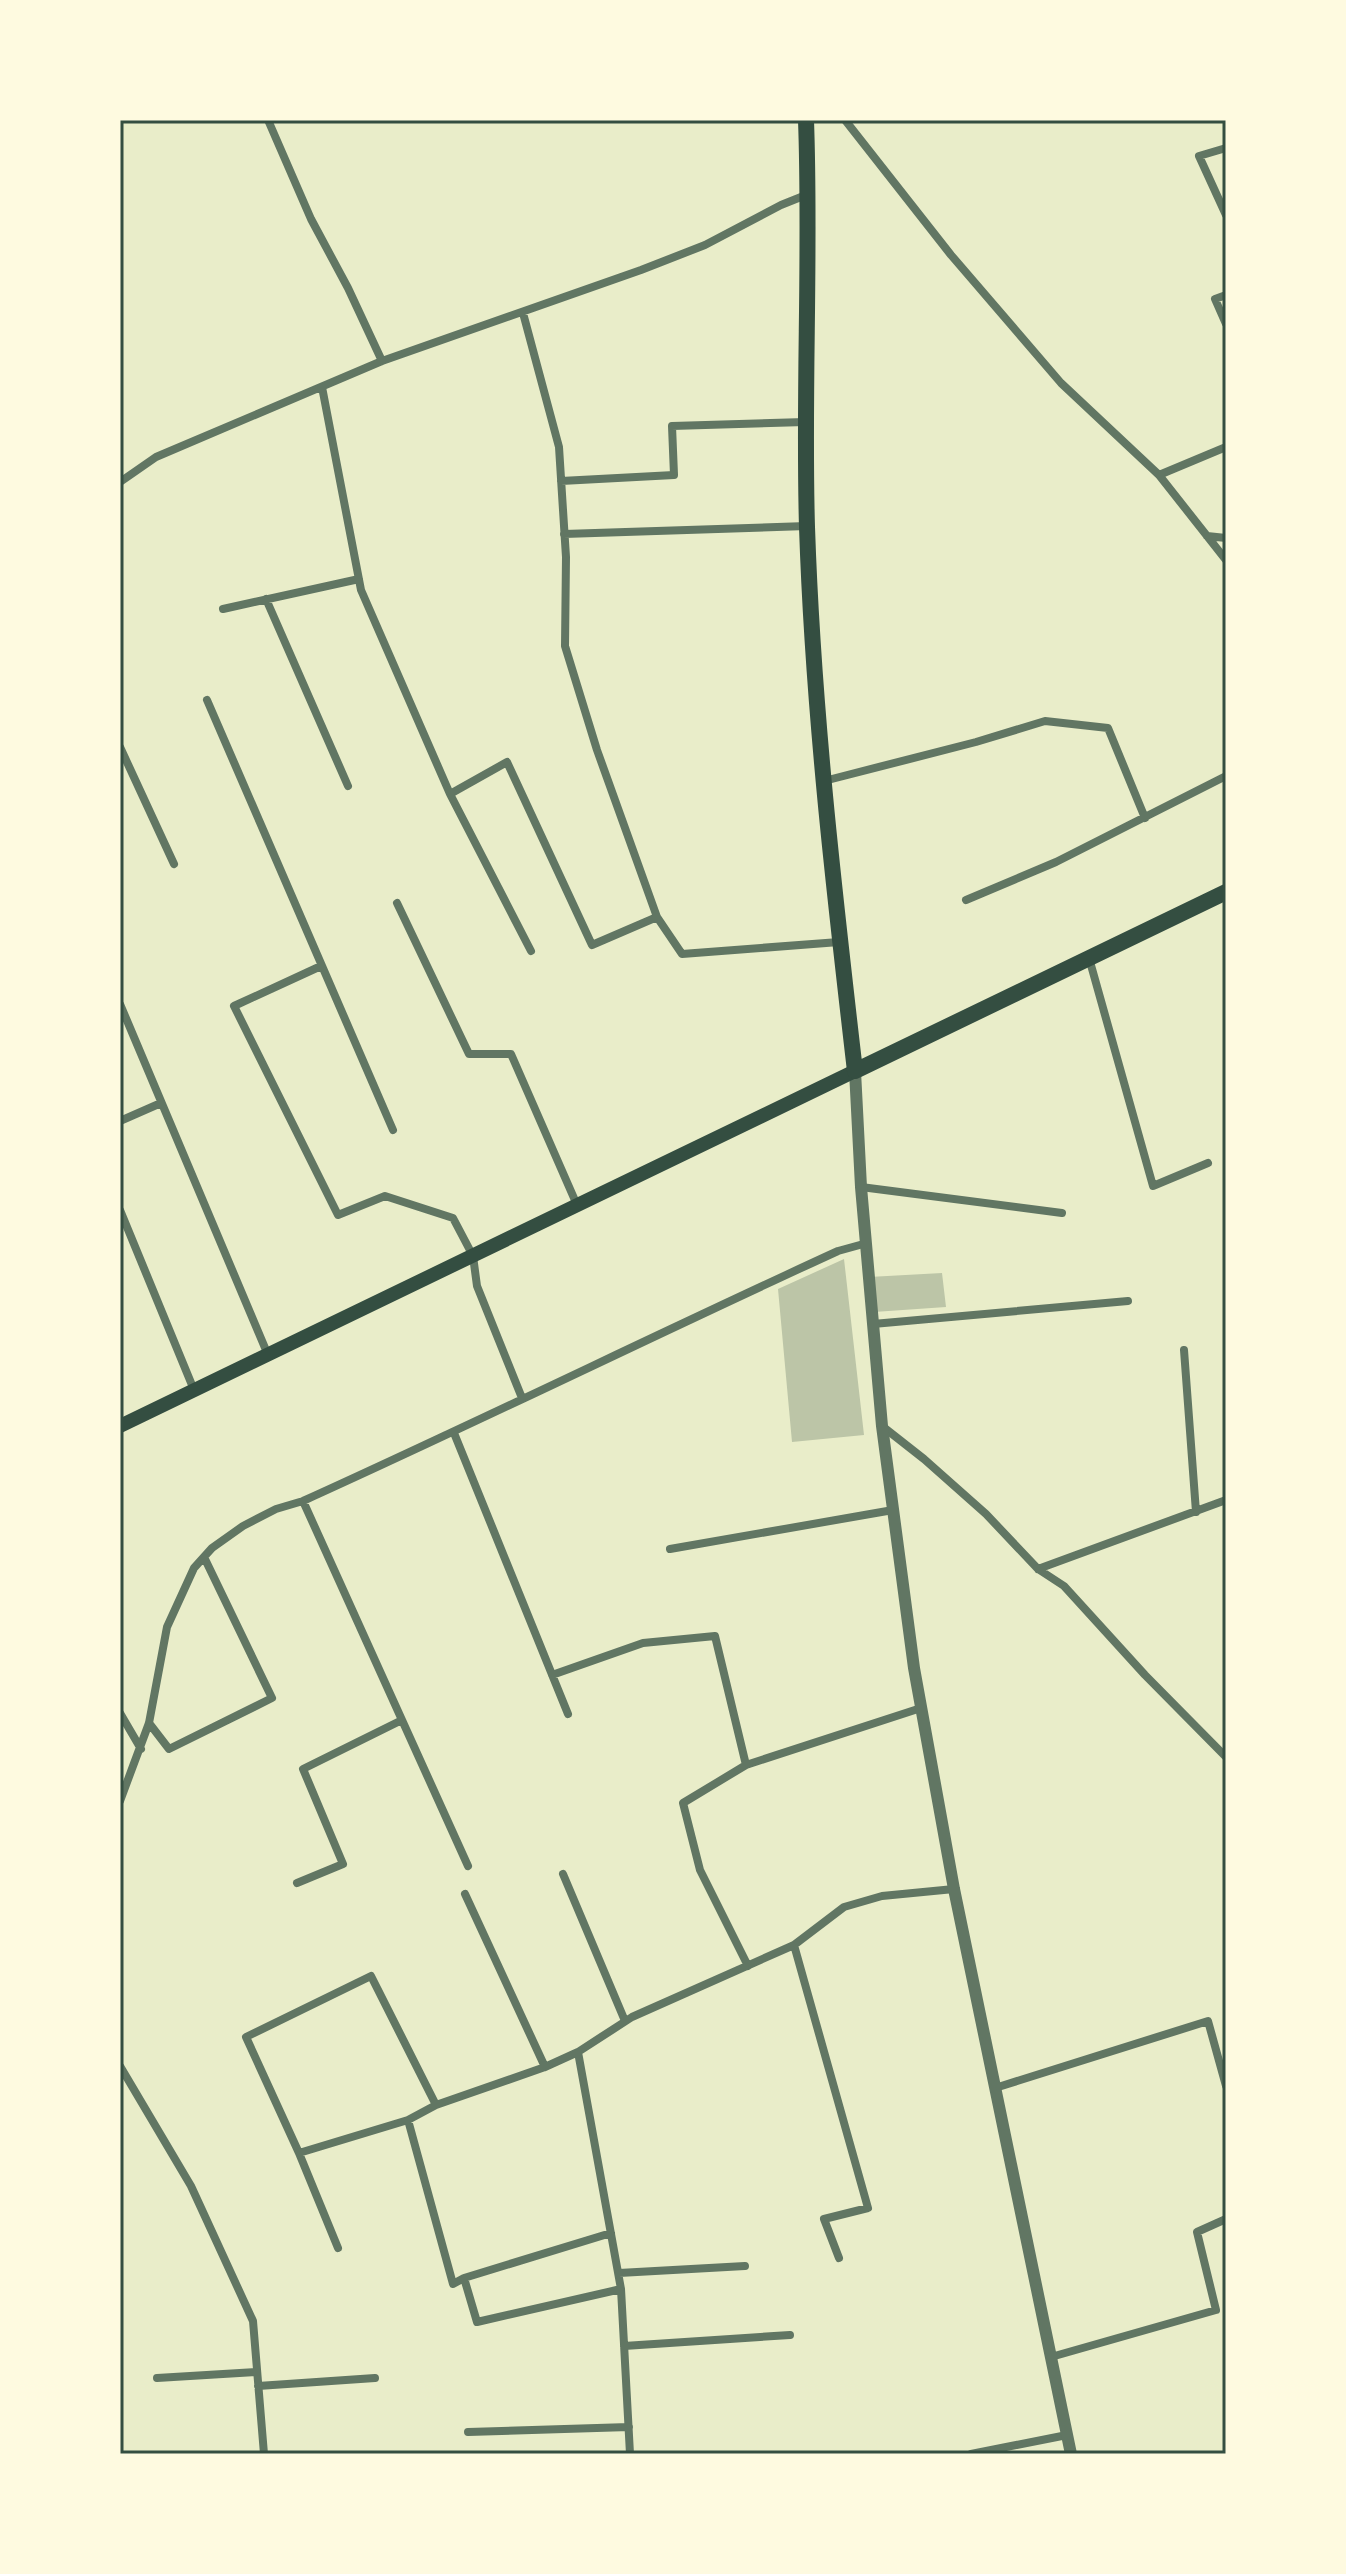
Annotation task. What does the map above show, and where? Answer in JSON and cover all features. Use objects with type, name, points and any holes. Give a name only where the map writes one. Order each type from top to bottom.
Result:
[{"type":"main road","points":[[817,120],[806,120],[807,526],[816,699],[839,942],[855,1071]]},
{"type":"main road","points":[[120,1426],[1226,892]]},
{"type":"street","points":[[268,120],[311,219],[382,361]]},
{"type":"street","points":[[845,120],[951,255],[1061,383],[1159,475],[1226,560]]},
{"type":"street","points":[[1226,148],[1199,156],[1226,215]]},
{"type":"street","points":[[120,482],[156,457],[382,361],[523,313],[705,245],[806,195]]},
{"type":"street","points":[[1226,295],[1215,299],[1226,324]]},
{"type":"street","points":[[523,313],[559,447],[565,646],[597,750],[657,917],[682,954],[839,942]]},
{"type":"street","points":[[322,387],[361,590],[450,794],[531,951]]},
{"type":"street","points":[[561,481],[674,475],[672,426],[806,422]]},
{"type":"street","points":[[1159,475],[1226,447]]},
{"type":"street","points":[[564,534],[807,526]]},
{"type":"street","points":[[1206,536],[1226,538]]},
{"type":"street","points":[[223,609],[359,579]]},
{"type":"street","points":[[266,599],[348,786]]},
{"type":"street","points":[[207,700],[393,1130]]},
{"type":"street","points":[[824,781],[1045,721],[1108,728],[1145,818]]},
{"type":"street","points":[[120,747],[174,864]]},
{"type":"street","points":[[450,794],[507,762],[592,945],[657,917]]},
{"type":"street","points":[[966,900],[1056,862],[1226,776]]},
{"type":"street","points":[[397,903],[469,1054],[511,1054],[577,1205]]},
{"type":"street","points":[[1089,958],[1153,1186],[1208,1163]]},
{"type":"street","points":[[321,966],[234,1006],[338,1215],[385,1196],[453,1218],[473,1256],[477,1286],[522,1398]]},
{"type":"street","points":[[120,1004],[268,1355]]},
{"type":"street","points":[[855,1071],[861,1187],[882,1426],[921,1708],[954,1889],[1071,2454]]},
{"type":"street","points":[[120,1121],[161,1103]]},
{"type":"street","points":[[861,1187],[1062,1213]]},
{"type":"street","points":[[120,1210],[194,1390]]},
{"type":"street","points":[[120,1245],[132,1239]]},
{"type":"street","points":[[120,1801],[149,1723],[167,1627],[194,1568],[243,1526],[454,1433],[522,1398],[838,1251],[867,1243]]},
{"type":"street","points":[[873,1324],[1128,1301]]},
{"type":"street","points":[[1184,1350],[1196,1512]]},
{"type":"street","points":[[882,1426],[986,1514],[1038,1569],[1064,1586],[1145,1675],[1222,1744],[1226,1757]]},
{"type":"street","points":[[454,1433],[568,1714]]},
{"type":"street","points":[[1038,1569],[1226,1500]]},
{"type":"street","points":[[303,1501],[468,1866]]},
{"type":"street","points":[[670,1549],[893,1510]]},
{"type":"street","points":[[149,1723],[169,1749],[272,1698],[204,1557]]},
{"type":"street","points":[[552,1675],[643,1643],[715,1636],[746,1765]]},
{"type":"street","points":[[748,1966],[700,1870],[683,1803],[746,1765],[921,1708]]},
{"type":"street","points":[[120,1713],[141,1749]]},
{"type":"street","points":[[297,1883],[343,1864],[303,1769],[402,1720]]},
{"type":"street","points":[[563,1874],[625,2021]]},
{"type":"street","points":[[299,2153],[408,2120],[436,2105],[545,2067],[578,2052],[625,2021],[794,1945],[844,1907],[882,1896],[954,1889]]},
{"type":"street","points":[[465,1894],[545,2067]]},
{"type":"street","points":[[794,1945],[868,2208],[824,2219],[839,2258]]},
{"type":"street","points":[[338,2248],[246,2037],[371,1976],[436,2105]]},
{"type":"street","points":[[995,2088],[1208,2021],[1226,2086]]},
{"type":"street","points":[[578,2052],[619,2273],[630,2454]]},
{"type":"street","points":[[120,2066],[191,2186],[253,2321],[264,2454]]},
{"type":"street","points":[[408,2120],[453,2284],[611,2233]]},
{"type":"street","points":[[1051,2357],[1216,2310],[1197,2232],[1226,2219]]},
{"type":"street","points":[[619,2273],[745,2266]]},
{"type":"street","points":[[464,2278],[477,2322],[621,2289]]},
{"type":"street","points":[[624,2346],[790,2335]]},
{"type":"street","points":[[157,2378],[257,2372]]},
{"type":"street","points":[[258,2386],[375,2378]]},
{"type":"street","points":[[468,2432],[629,2427]]},
{"type":"street","points":[[971,2454],[1067,2435]]},
{"type":"building","points":[[844,1259],[864,1435],[792,1442],[778,1289]]},
{"type":"building","points":[[942,1273],[946,1307],[874,1312],[869,1277]]}]
